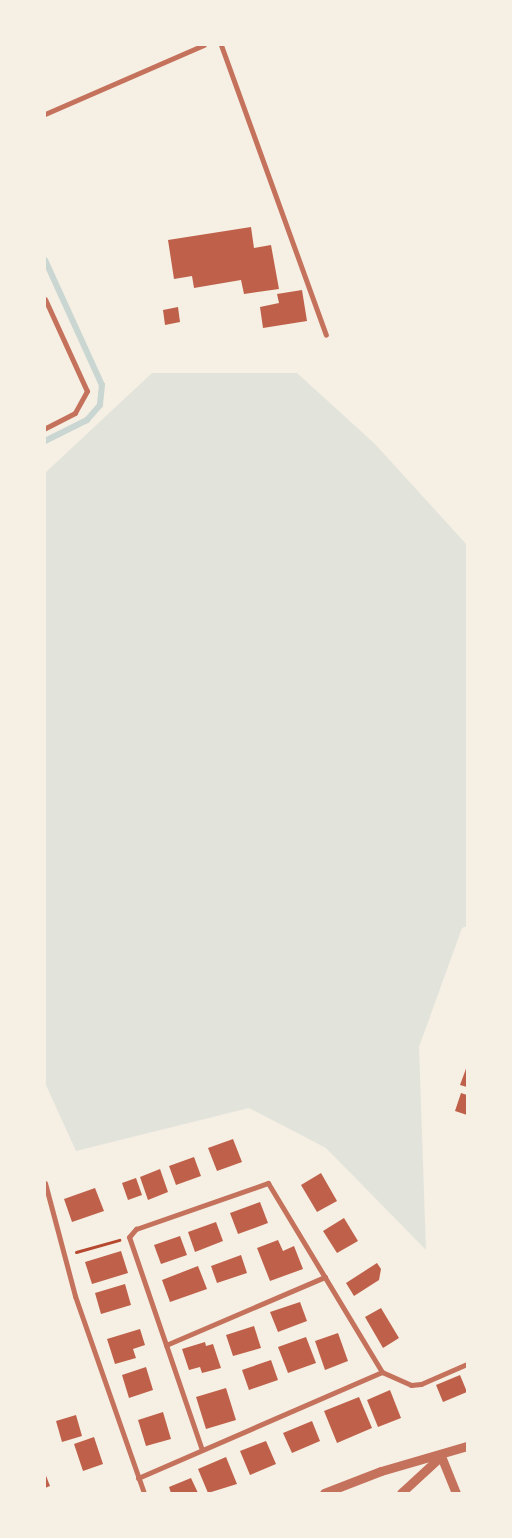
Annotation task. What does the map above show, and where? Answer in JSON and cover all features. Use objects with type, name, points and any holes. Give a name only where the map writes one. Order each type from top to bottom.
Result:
[{"type":"street","points":[[45,114],[204,45]]},
{"type":"street","points":[[221,45],[326,334]]},
{"type":"street","points":[[45,299],[87,390],[75,414],[45,428]]},
{"type":"street","points":[[45,1183],[74,1296],[144,1493]]},
{"type":"street","points":[[202,1450],[129,1237],[136,1229],[268,1183],[382,1372],[411,1385],[421,1384],[467,1364]]},
{"type":"street","points":[[166,1345],[324,1277]]},
{"type":"street","points":[[138,1478],[382,1372]]},
{"type":"street","points":[[324,1493],[381,1471],[441,1456],[467,1446]]},
{"type":"street","points":[[401,1493],[441,1456]]},
{"type":"street","points":[[441,1456],[456,1493]]},
{"type":"path","points":[[64,1256],[129,1237]]},
{"type":"shaded area","points":[[152,373],[297,373],[375,444],[467,545],[467,926],[462,928],[419,1047],[426,1250],[326,1148],[249,1108],[76,1151],[45,1083],[45,473]]},
{"type":"building","points":[[251,227],[254,248],[271,245],[279,289],[244,294],[241,280],[194,288],[192,276],[174,279],[168,240]]},
{"type":"building","points":[[302,290],[307,321],[263,328],[260,307],[279,303],[277,294]]},
{"type":"building","points":[[178,307],[180,322],[165,325],[163,310]]},
{"type":"building","points":[[467,1066],[467,1087],[460,1085]]},
{"type":"building","points":[[461,1093],[467,1095],[467,1115],[455,1111]]},
{"type":"building","points":[[233,1139],[242,1162],[217,1171],[208,1148]]},
{"type":"building","points":[[194,1157],[201,1176],[176,1185],[169,1166]]},
{"type":"building","points":[[160,1169],[168,1192],[148,1200],[140,1177]]},
{"type":"building","points":[[321,1173],[337,1201],[317,1212],[301,1185]]},
{"type":"building","points":[[136,1178],[142,1195],[128,1200],[122,1183]]},
{"type":"building","points":[[95,1188],[104,1211],[72,1222],[64,1199]]},
{"type":"building","points":[[260,1202],[268,1223],[238,1234],[230,1213]]},
{"type":"building","points":[[344,1218],[358,1241],[337,1253],[323,1231]]},
{"type":"building","points":[[216,1222],[223,1241],[195,1252],[188,1232]]},
{"type":"building","points":[[180,1236],[187,1255],[161,1264],[154,1245]]},
{"type":"building","points":[[278,1240],[283,1251],[294,1246],[303,1269],[270,1281],[257,1248]]},
{"type":"building","points":[[121,1251],[128,1273],[92,1284],[85,1262]]},
{"type":"building","points":[[241,1255],[247,1273],[217,1283],[211,1266]]},
{"type":"building","points":[[377,1263],[381,1269],[379,1280],[354,1296],[346,1283]]},
{"type":"building","points":[[198,1266],[207,1289],[170,1302],[162,1280]]},
{"type":"building","points":[[125,1284],[131,1305],[101,1314],[95,1293]]},
{"type":"building","points":[[300,1302],[307,1321],[278,1332],[270,1312]]},
{"type":"building","points":[[381,1308],[399,1338],[383,1348],[365,1317]]},
{"type":"building","points":[[254,1326],[261,1348],[233,1356],[226,1335]]},
{"type":"building","points":[[140,1329],[145,1345],[133,1349],[136,1358],[115,1364],[107,1339]]},
{"type":"building","points":[[338,1333],[348,1361],[325,1370],[315,1341]]},
{"type":"building","points":[[306,1337],[316,1363],[288,1373],[278,1347]]},
{"type":"building","points":[[205,1342],[206,1346],[213,1344],[221,1368],[202,1373],[200,1367],[189,1370],[182,1349]]},
{"type":"building","points":[[271,1360],[278,1380],[249,1390],[242,1370]]},
{"type":"building","points":[[146,1367],[153,1390],[129,1398],[122,1375]]},
{"type":"building","points":[[460,1375],[467,1392],[443,1402],[436,1385]]},
{"type":"building","points":[[226,1388],[236,1420],[206,1429],[196,1397]]},
{"type":"building","points":[[390,1390],[401,1418],[378,1427],[367,1400]]},
{"type":"building","points":[[359,1397],[372,1428],[337,1443],[324,1411]]},
{"type":"building","points":[[163,1412],[171,1439],[146,1446],[138,1420]]},
{"type":"building","points":[[76,1415],[82,1436],[62,1442],[56,1421]]},
{"type":"building","points":[[312,1421],[320,1441],[292,1453],[283,1433]]},
{"type":"building","points":[[94,1437],[103,1464],[83,1471],[74,1444]]},
{"type":"building","points":[[266,1441],[276,1464],[250,1475],[240,1451]]},
{"type":"building","points":[[226,1457],[237,1484],[208,1493],[198,1469]]},
{"type":"building","points":[[45,1473],[50,1486],[45,1488]]},
{"type":"building","points":[[191,1478],[198,1493],[171,1493],[169,1487]]},
{"type":"waterway","points":[[45,260],[102,385],[100,405],[87,420],[45,441]]}]
